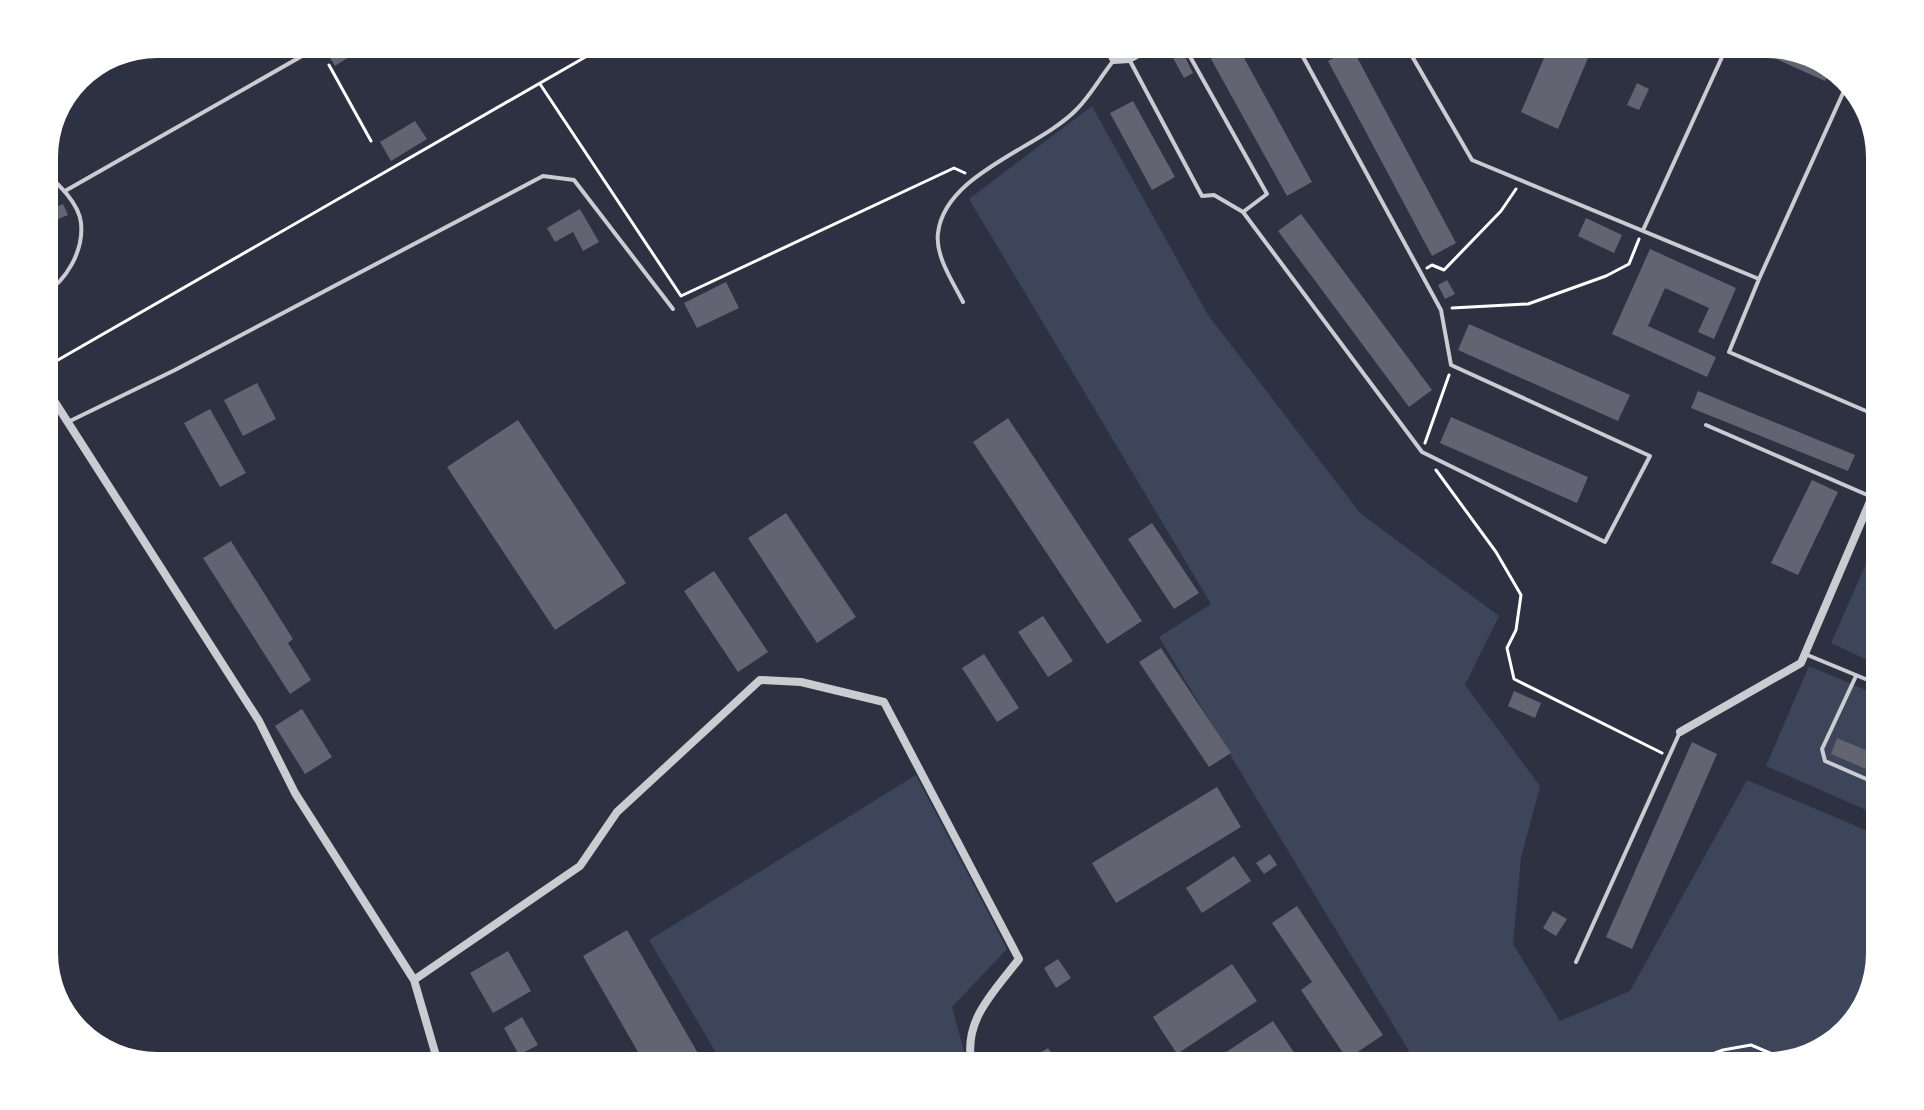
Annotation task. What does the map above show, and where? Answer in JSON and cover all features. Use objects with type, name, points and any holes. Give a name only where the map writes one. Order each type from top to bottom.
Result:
[{"type":"street","points":[[1114,60],[1129,59]]},
{"type":"street","points":[[58,404],[259,721],[295,793],[414,980],[435,1052]]},
{"type":"street","points":[[1680,732],[1801,663],[1866,511]]},
{"type":"street","points":[[414,980],[580,866],[617,812],[760,680],[801,682],[884,702],[1019,959],[975,1016],[967,1046],[968,1052]]},
{"type":"lane","points":[[65,191],[298,58]]},
{"type":"lane","points":[[1191,58],[1267,194],[1243,212]]},
{"type":"lane","points":[[1129,59],[1202,196],[1214,195],[1243,212],[1422,452],[1605,542],[1650,456],[1451,365],[1441,310],[1304,58]]},
{"type":"lane","points":[[1413,58],[1472,160],[1644,228],[1759,279]]},
{"type":"lane","points":[[1644,228],[1722,58]]},
{"type":"lane","points":[[963,302],[940,253],[937,236],[941,216],[975,179],[1076,111],[1114,60]]},
{"type":"lane","points":[[1843,94],[1729,352],[1866,411]]},
{"type":"lane","points":[[70,421],[175,370],[543,176],[574,180],[673,309]]},
{"type":"lane","points":[[58,184],[82,222],[76,256],[58,286]]},
{"type":"lane","points":[[1706,425],[1866,494]]},
{"type":"lane","points":[[1805,654],[1866,680]]},
{"type":"lane","points":[[1856,676],[1822,749],[1825,761],[1866,779]]},
{"type":"lane","points":[[1576,962],[1680,732]]},
{"type":"path","points":[[58,360],[584,58]]},
{"type":"path","points":[[329,65],[371,141]]},
{"type":"path","points":[[540,84],[681,296],[954,168],[975,179]]},
{"type":"path","points":[[1420,272],[1432,265],[1444,270],[1501,211],[1522,180]]},
{"type":"path","points":[[1441,310],[1476,304],[1528,304],[1606,276],[1629,264],[1644,228]]},
{"type":"path","points":[[1451,365],[1422,452],[1496,552],[1521,595],[1516,630],[1507,648],[1514,679],[1669,756]]},
{"type":"path","points":[[1718,1052],[1751,1045],[1768,1052]]},
{"type":"shaded area","points":[[1092,106],[1208,315],[1360,513],[1499,616],[1465,685],[1540,786],[1521,858],[1513,944],[1560,1021],[1630,991],[1747,780],[1866,830],[1865,966],[1853,1002],[1837,1023],[1805,1044],[1767,1052],[1410,1052],[1159,637],[1211,604],[969,199]]},
{"type":"shaded area","points":[[1866,564],[1866,659],[1831,643]]},
{"type":"shaded area","points":[[1809,666],[1866,690],[1866,810],[1766,766]]},
{"type":"shaded area","points":[[916,775],[1007,949],[952,1007],[964,1052],[716,1052],[649,940]]},
{"type":"building","points":[[330,58],[347,58],[335,66]]},
{"type":"building","points":[[1173,58],[1186,58],[1193,73],[1184,78]]},
{"type":"building","points":[[1244,58],[1312,182],[1287,196],[1211,59]]},
{"type":"building","points":[[1334,58],[1357,58],[1456,243],[1432,256],[1328,61]]},
{"type":"building","points":[[1544,58],[1588,58],[1558,129],[1521,112]]},
{"type":"building","points":[[1776,59],[1805,66],[1816,71],[1826,79],[1825,81]]},
{"type":"building","points":[[1637,83],[1649,89],[1639,110],[1627,105]]},
{"type":"building","points":[[1133,101],[1175,177],[1152,190],[1110,113]]},
{"type":"building","points":[[415,121],[427,139],[391,161],[380,142]]},
{"type":"building","points":[[63,204],[68,215],[58,219],[58,206]]},
{"type":"building","points":[[580,209],[599,242],[583,251],[573,232],[555,242],[547,228]]},
{"type":"building","points":[[1301,214],[1432,390],[1409,407],[1278,231]]},
{"type":"building","points":[[1586,218],[1622,235],[1614,253],[1578,236]]},
{"type":"building","points":[[1650,249],[1736,288],[1714,339],[1698,332],[1709,308],[1665,288],[1648,326],[1716,357],[1707,377],[1612,334]]},
{"type":"building","points":[[1447,280],[1455,294],[1445,299],[1438,285]]},
{"type":"building","points":[[726,282],[739,308],[697,328],[684,303]]},
{"type":"building","points":[[1469,324],[1630,395],[1618,421],[1458,350]]},
{"type":"building","points":[[257,383],[276,419],[243,436],[224,400]]},
{"type":"building","points":[[1698,391],[1855,455],[1848,471],[1691,408]]},
{"type":"building","points":[[210,409],[246,473],[220,487],[184,423]]},
{"type":"building","points":[[1451,417],[1588,477],[1577,503],[1440,443]]},
{"type":"building","points":[[1008,418],[1142,621],[1107,644],[973,442]]},
{"type":"building","points":[[518,420],[626,583],[555,630],[447,467]]},
{"type":"building","points":[[1812,480],[1838,492],[1798,575],[1771,563]]},
{"type":"building","points":[[786,513],[856,617],[817,643],[748,538]]},
{"type":"building","points":[[1152,523],[1199,593],[1174,609],[1128,539]]},
{"type":"building","points":[[231,541],[293,639],[288,643],[311,680],[290,694],[203,558]]},
{"type":"building","points":[[714,571],[768,652],[738,672],[684,591]]},
{"type":"building","points":[[1043,616],[1073,661],[1048,677],[1018,632]]},
{"type":"building","points":[[1161,648],[1231,753],[1209,767],[1139,662]]},
{"type":"building","points":[[984,654],[1019,708],[997,722],[962,668]]},
{"type":"building","points":[[1514,691],[1541,703],[1535,718],[1508,706]]},
{"type":"building","points":[[302,709],[332,757],[305,774],[275,726]]},
{"type":"building","points":[[1837,738],[1866,750],[1866,769],[1831,754]]},
{"type":"building","points":[[1692,742],[1717,754],[1632,949],[1606,937]]},
{"type":"building","points":[[1217,787],[1241,827],[1116,903],[1092,863]]},
{"type":"building","points":[[1270,854],[1277,865],[1264,874],[1256,863]]},
{"type":"building","points":[[1234,856],[1251,881],[1202,913],[1186,888]]},
{"type":"building","points":[[1297,906],[1383,1035],[1358,1052],[1342,1052],[1301,990],[1312,982],[1272,923]]},
{"type":"building","points":[[1553,911],[1567,919],[1556,936],[1543,928]]},
{"type":"building","points":[[627,930],[697,1052],[638,1052],[583,956]]},
{"type":"building","points":[[508,951],[531,991],[493,1013],[470,973]]},
{"type":"building","points":[[1058,959],[1071,978],[1056,988],[1044,968]]},
{"type":"building","points":[[1232,964],[1257,1001],[1180,1052],[1176,1052],[1153,1017]]},
{"type":"building","points":[[522,1017],[538,1045],[517,1052],[504,1028]]},
{"type":"building","points":[[1273,1021],[1294,1052],[1226,1052]]}]
